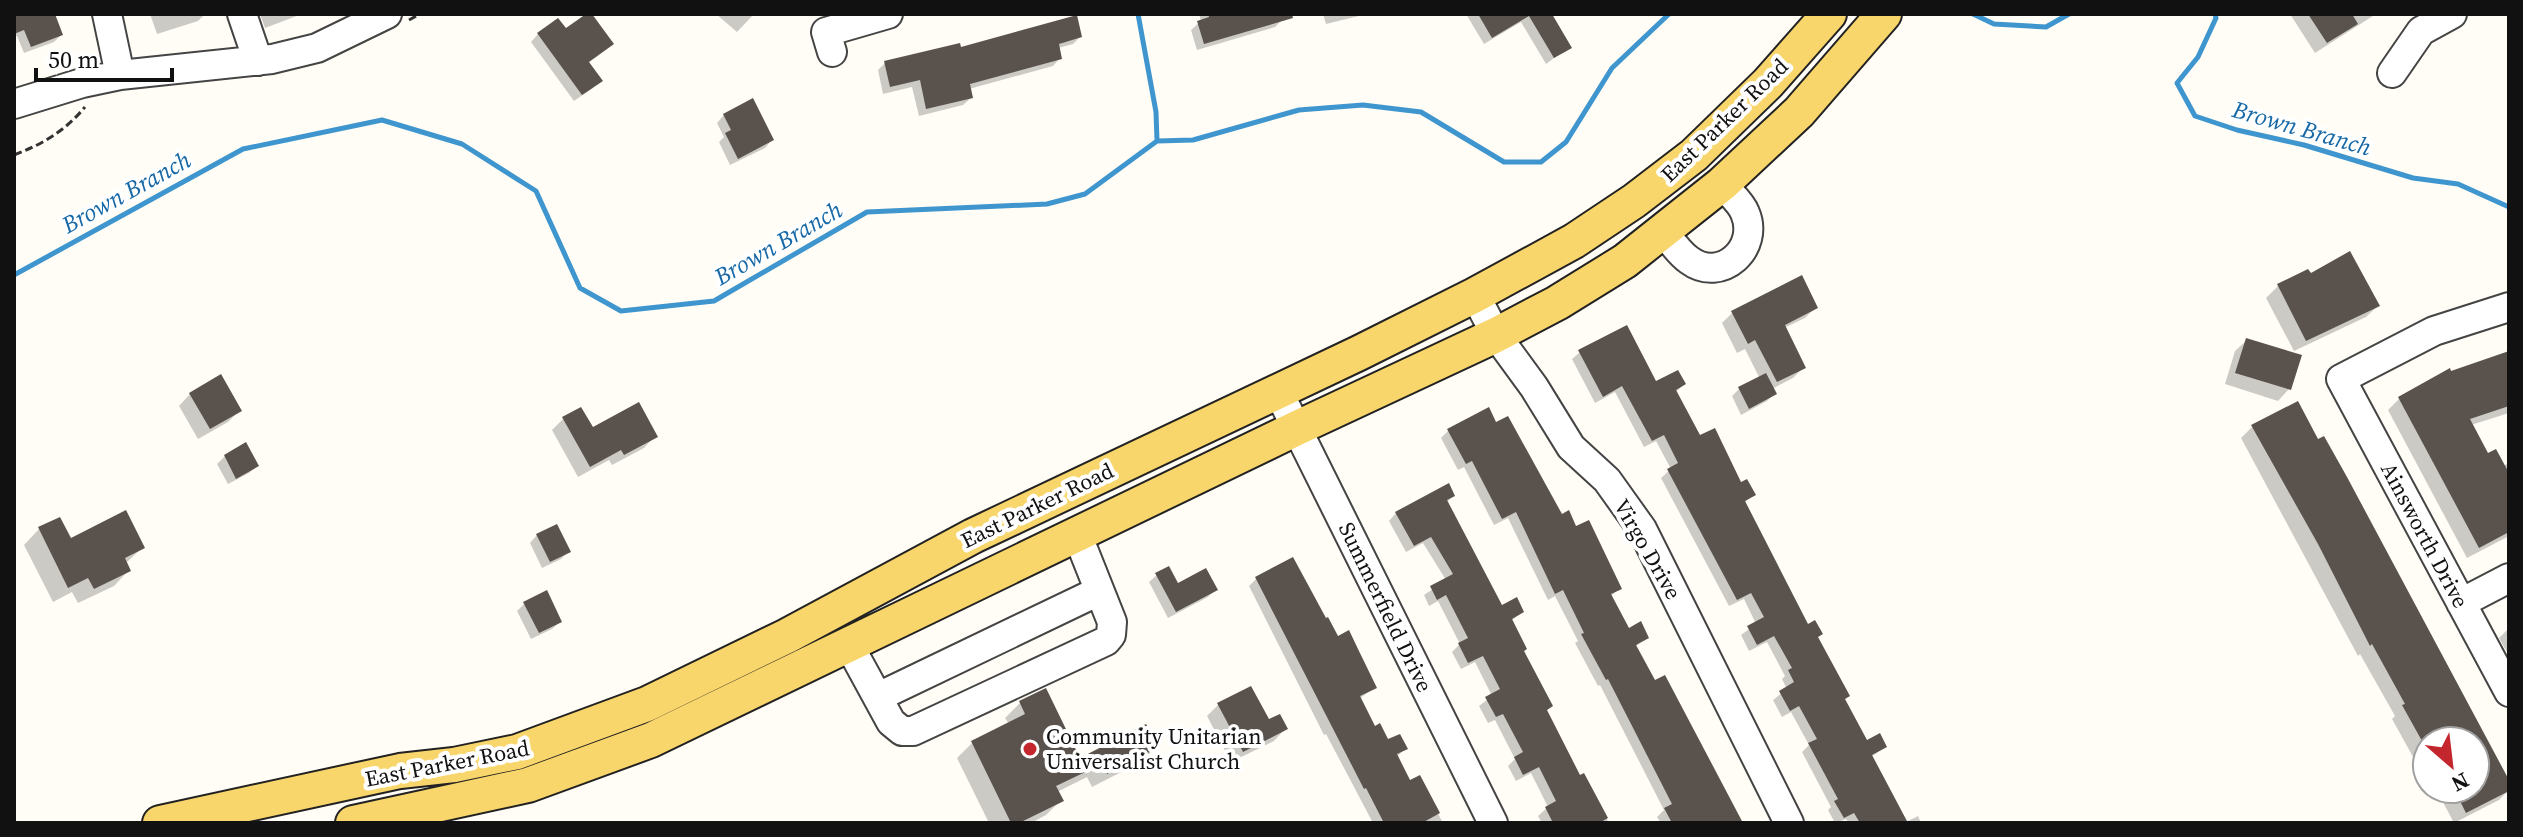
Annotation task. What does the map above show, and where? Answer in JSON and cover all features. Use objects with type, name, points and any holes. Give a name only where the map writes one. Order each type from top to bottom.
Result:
[{"type":"main road","name":"East Parker Road","points":[[160,823],[273,811],[400,771],[454,765],[517,752],[624,713],[787,636],[973,536],[1475,295],[1602,224],[1694,155],[1768,83],[1829,14]]},
{"type":"main road","name":"East Parker Road","points":[[353,823],[528,785],[637,746],[1496,335],[1601,277],[1664,232],[1722,184],[1799,112],[1884,14]]},
{"type":"main road","points":[[1694,155],[1722,184]]},
{"type":"main road","points":[[1150,450],[1167,490]]},
{"type":"main road","points":[[1056,496],[1076,534]]},
{"type":"main road","points":[[973,536],[989,576]]},
{"type":"main road","points":[[787,636],[805,667]]},
{"type":"main road","points":[[624,713],[637,746]]},
{"type":"main road","points":[[517,752],[528,785]]},
{"type":"street","points":[[107,14],[120,75]]},
{"type":"street","points":[[242,14],[258,61]]},
{"type":"street","points":[[14,104],[120,75],[258,61],[317,48],[387,14]]},
{"type":"street","points":[[832,52],[826,32],[888,14]]},
{"type":"street","points":[[2392,73],[2421,31],[2452,14]]},
{"type":"street","points":[[1664,232],[1689,261],[1705,267],[1727,265],[1736,260],[1746,244],[1748,222],[1742,208],[1722,184]]},
{"type":"street","name":"Virgo Drive","points":[[1475,295],[1496,335],[1534,387],[1571,447],[1607,480],[1642,529],[1789,823]]},
{"type":"street","name":"Ainsworth Drive","points":[[2509,307],[2434,331],[2341,379],[2509,692]]},
{"type":"street","name":"Summerfield Drive","points":[[1278,391],[1493,823]]},
{"type":"street","points":[[849,645],[891,722],[902,731],[913,731],[1106,641],[1111,635],[1112,622],[1076,534]]},
{"type":"street","points":[[2461,603],[2509,578]]},
{"type":"street","points":[[878,697],[1099,591]]},
{"type":"building","points":[[14,14],[55,14],[63,35],[31,47],[24,30],[14,34]]},
{"type":"building","points":[[586,14],[592,14],[614,44],[589,62],[603,81],[582,95],[537,33],[558,18],[566,28]]},
{"type":"building","points":[[1208,14],[1292,14],[1293,18],[1204,44],[1197,21],[1209,17]]},
{"type":"building","points":[[1478,14],[1552,14],[1572,48],[1554,58],[1529,16],[1492,38]]},
{"type":"building","points":[[2308,14],[2352,14],[2358,24],[2327,43]]},
{"type":"building","points":[[1077,15],[1082,37],[1059,44],[1062,59],[970,84],[973,98],[926,109],[920,80],[890,87],[884,61],[960,43],[961,47]]},
{"type":"building","points":[[753,98],[774,140],[738,159],[725,133],[731,130],[723,114]]},
{"type":"building","points":[[2350,251],[2380,306],[2306,341],[2277,284],[2308,269],[2311,273]]},
{"type":"building","points":[[1802,275],[1818,308],[1785,325],[1806,368],[1777,382],[1755,340],[1748,344],[1731,311]]},
{"type":"building","points":[[1627,325],[1656,381],[1678,370],[1686,384],[1676,390],[1700,435],[1715,428],[1741,482],[1747,479],[1756,495],[1745,501],[1808,624],[1815,620],[1823,634],[1818,637],[1850,696],[1845,699],[1867,740],[1880,733],[1887,747],[1872,755],[1908,823],[1860,823],[1854,813],[1844,818],[1834,801],[1838,799],[1808,743],[1817,739],[1799,706],[1790,711],[1779,691],[1794,682],[1788,670],[1792,668],[1774,636],[1757,645],[1747,626],[1764,617],[1751,593],[1737,600],[1667,469],[1678,463],[1664,435],[1652,441],[1622,386],[1603,397],[1578,350]]},
{"type":"building","points":[[2246,338],[2302,355],[2291,390],[2235,373]]},
{"type":"building","points":[[2509,351],[2509,406],[2470,419],[2488,453],[2496,449],[2509,473],[2509,532],[2479,548],[2398,397],[2450,368],[2451,371]]},
{"type":"building","points":[[1766,373],[1777,394],[1749,409],[1738,387]]},
{"type":"building","points":[[221,374],[242,411],[210,429],[189,393]]},
{"type":"building","points":[[2298,401],[2318,439],[2324,436],[2347,477],[2480,725],[2413,725],[2402,705],[2405,704],[2372,644],[2370,646],[2318,544],[2251,425]]},
{"type":"building","points":[[639,402],[658,437],[624,455],[621,450],[590,467],[562,417],[581,407],[593,427]]},
{"type":"building","points":[[1489,407],[1496,422],[1508,416],[1562,514],[1569,510],[1576,526],[1589,520],[1622,589],[1611,594],[1629,628],[1641,621],[1649,638],[1636,645],[1655,680],[1665,675],[1743,823],[1672,823],[1664,808],[1672,804],[1608,679],[1581,634],[1584,633],[1563,590],[1555,594],[1516,512],[1502,519],[1472,461],[1466,464],[1447,429]]},
{"type":"building","points":[[246,442],[259,466],[236,479],[224,455]]},
{"type":"building","points":[[1449,483],[1455,496],[1447,500],[1502,605],[1517,597],[1524,612],[1512,619],[1527,649],[1524,651],[1553,706],[1547,710],[1580,775],[1584,773],[1608,818],[1599,823],[1553,823],[1545,807],[1556,801],[1539,767],[1523,775],[1514,757],[1523,752],[1503,714],[1496,717],[1485,697],[1500,689],[1483,656],[1468,663],[1458,643],[1468,638],[1446,595],[1437,600],[1430,586],[1453,574],[1431,537],[1414,546],[1395,512]]},
{"type":"building","points":[[126,510],[145,548],[125,558],[131,571],[94,589],[88,578],[68,588],[38,527],[60,517],[71,538]]},
{"type":"building","points":[[557,524],[571,552],[550,562],[536,534]]},
{"type":"building","points":[[1293,557],[1338,636],[1349,630],[1377,688],[1360,696],[1375,726],[1380,723],[1388,739],[1400,734],[1408,749],[1397,754],[1410,780],[1420,775],[1440,813],[1422,823],[1384,823],[1255,577]]},
{"type":"building","points":[[1169,566],[1178,583],[1206,568],[1218,590],[1176,612],[1155,573]]},
{"type":"building","points":[[547,590],[562,622],[539,633],[523,602]]},
{"type":"building","points":[[1251,686],[1269,719],[1280,714],[1288,729],[1243,752],[1217,703]]},
{"type":"building","points":[[1046,688],[1080,758],[1146,724],[1159,747],[1107,774],[1102,764],[1056,786],[1064,801],[1019,823],[1011,823],[971,741],[1025,714],[1019,701]]},
{"type":"building","points":[[2491,746],[2509,780],[2509,791],[2491,800]]},
{"type":"building","points":[[2462,805],[2482,805],[2466,813]]},
{"type":"waterway","points":[[1138,14],[1156,112],[1157,141]]},
{"type":"waterway","name":"Brown Branch","points":[[14,275],[243,149],[382,120],[462,144],[536,191],[580,288],[621,311],[714,301],[867,212],[1047,204],[1085,194],[1157,141],[1193,140],[1299,110],[1363,105],[1421,112],[1504,162],[1541,162],[1566,142],[1612,68],[1669,14]]},
{"type":"waterway","name":"Brown Branch","points":[[1973,14],[1994,24],[2046,27],[2069,14]]},
{"type":"waterway","name":"Brown Branch","points":[[2215,14],[2216,18],[2198,57],[2177,83],[2195,116],[2413,178],[2458,184],[2509,207]]},
{"type":"place","name":"Community Unitarian Universalist Church","points":[[1030,749]]}]
